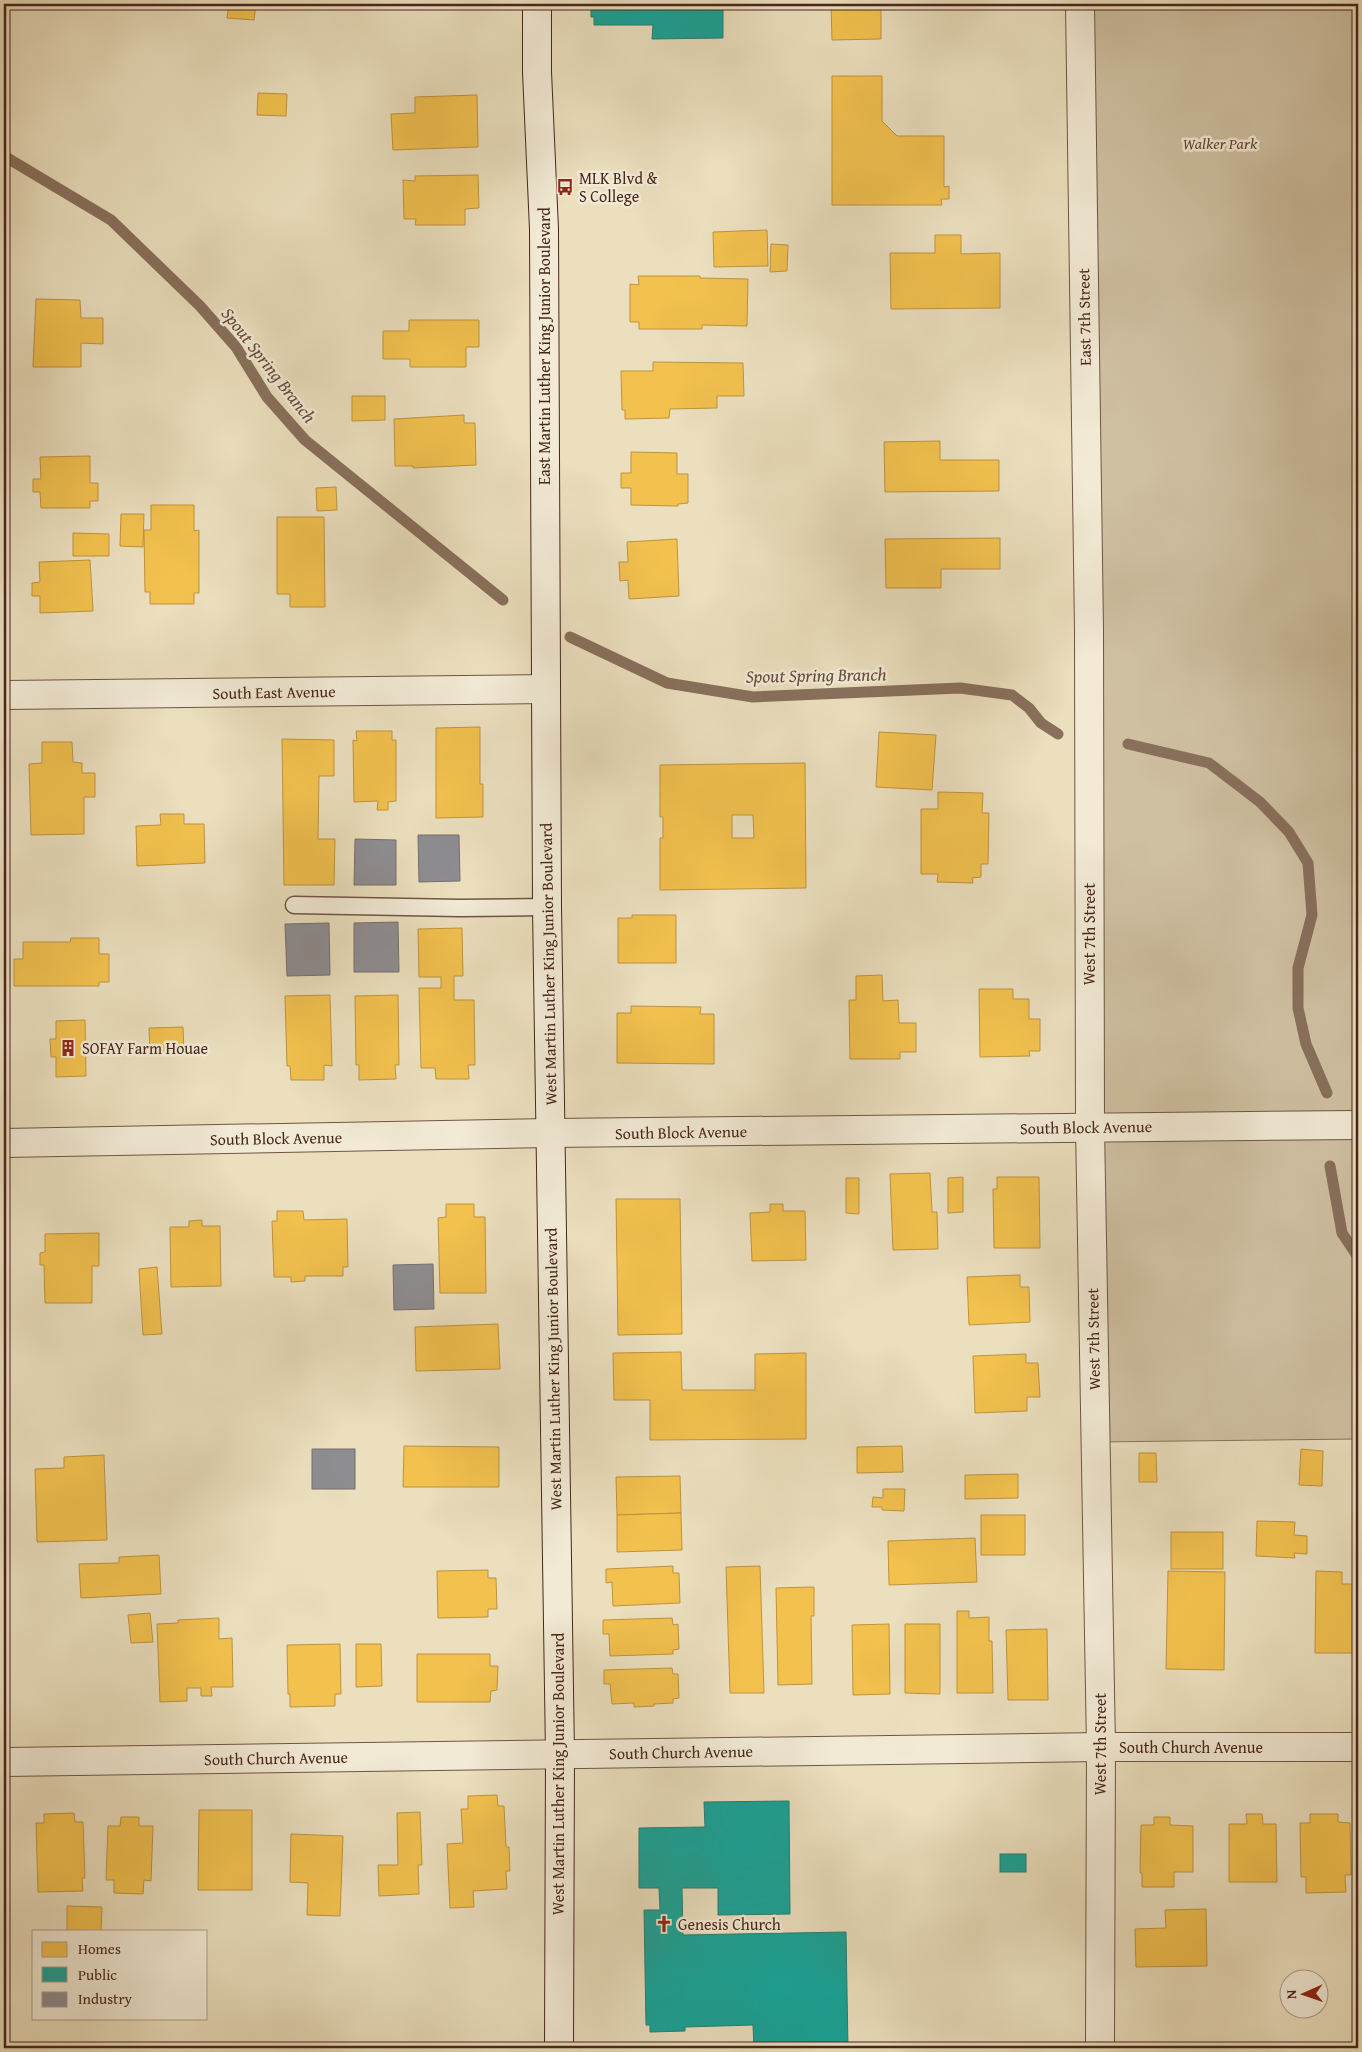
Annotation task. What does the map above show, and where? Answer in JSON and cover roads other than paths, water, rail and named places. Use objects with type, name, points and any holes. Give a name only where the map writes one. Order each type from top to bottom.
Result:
[{"type":"street","name":"East Martin Luther King Junior Boulevard","points":[[537,4],[537,72],[544,229],[545,689]]},
{"type":"street","name":"East 7th Street","points":[[1080,4],[1089,630]]},
{"type":"street","name":"West 7th Street","points":[[1089,630],[1090,1127],[1101,1747],[1100,2048]]},
{"type":"street","name":"South East Avenue","points":[[4,696],[545,689]]},
{"type":"street","name":"West Martin Luther King Junior Boulevard","points":[[545,689],[549,1133],[560,1754],[558,2048]]},
{"type":"street","name":"South Block Avenue","points":[[4,1143],[549,1133],[1358,1125]]},
{"type":"street","name":"South Church Avenue","points":[[4,1762],[1101,1747],[1358,1747]]},
{"type":"lane","points":[[294,905],[460,908],[547,907]]},
{"type":"waterway","name":"Spout Spring Branch","points":[[4,156],[111,220],[200,306],[236,347],[267,397],[305,440],[503,600]]},
{"type":"waterway","name":"Spout Spring Branch","points":[[570,637],[667,683],[753,697],[960,688],[1012,695],[1029,708],[1041,723],[1058,734]]},
{"type":"waterway","name":"Spout Spring Branch","points":[[1128,744],[1209,763],[1260,802],[1289,832],[1308,863],[1312,915],[1298,968],[1298,1008],[1306,1044],[1327,1093]]},
{"type":"waterway","name":"Spout Spring Branch","points":[[1330,1166],[1342,1233],[1358,1257]]},
{"type":"place","name":"MLK Blvd & S College","points":[[565,187]]},
{"type":"place","name":"SOFAY Farm Houae","points":[[68,1048]]},
{"type":"place","name":"Genesis Church","points":[[664,1924]]},
{"type":"park label","name":"Walker Park","points":[[1220,143]]}]
